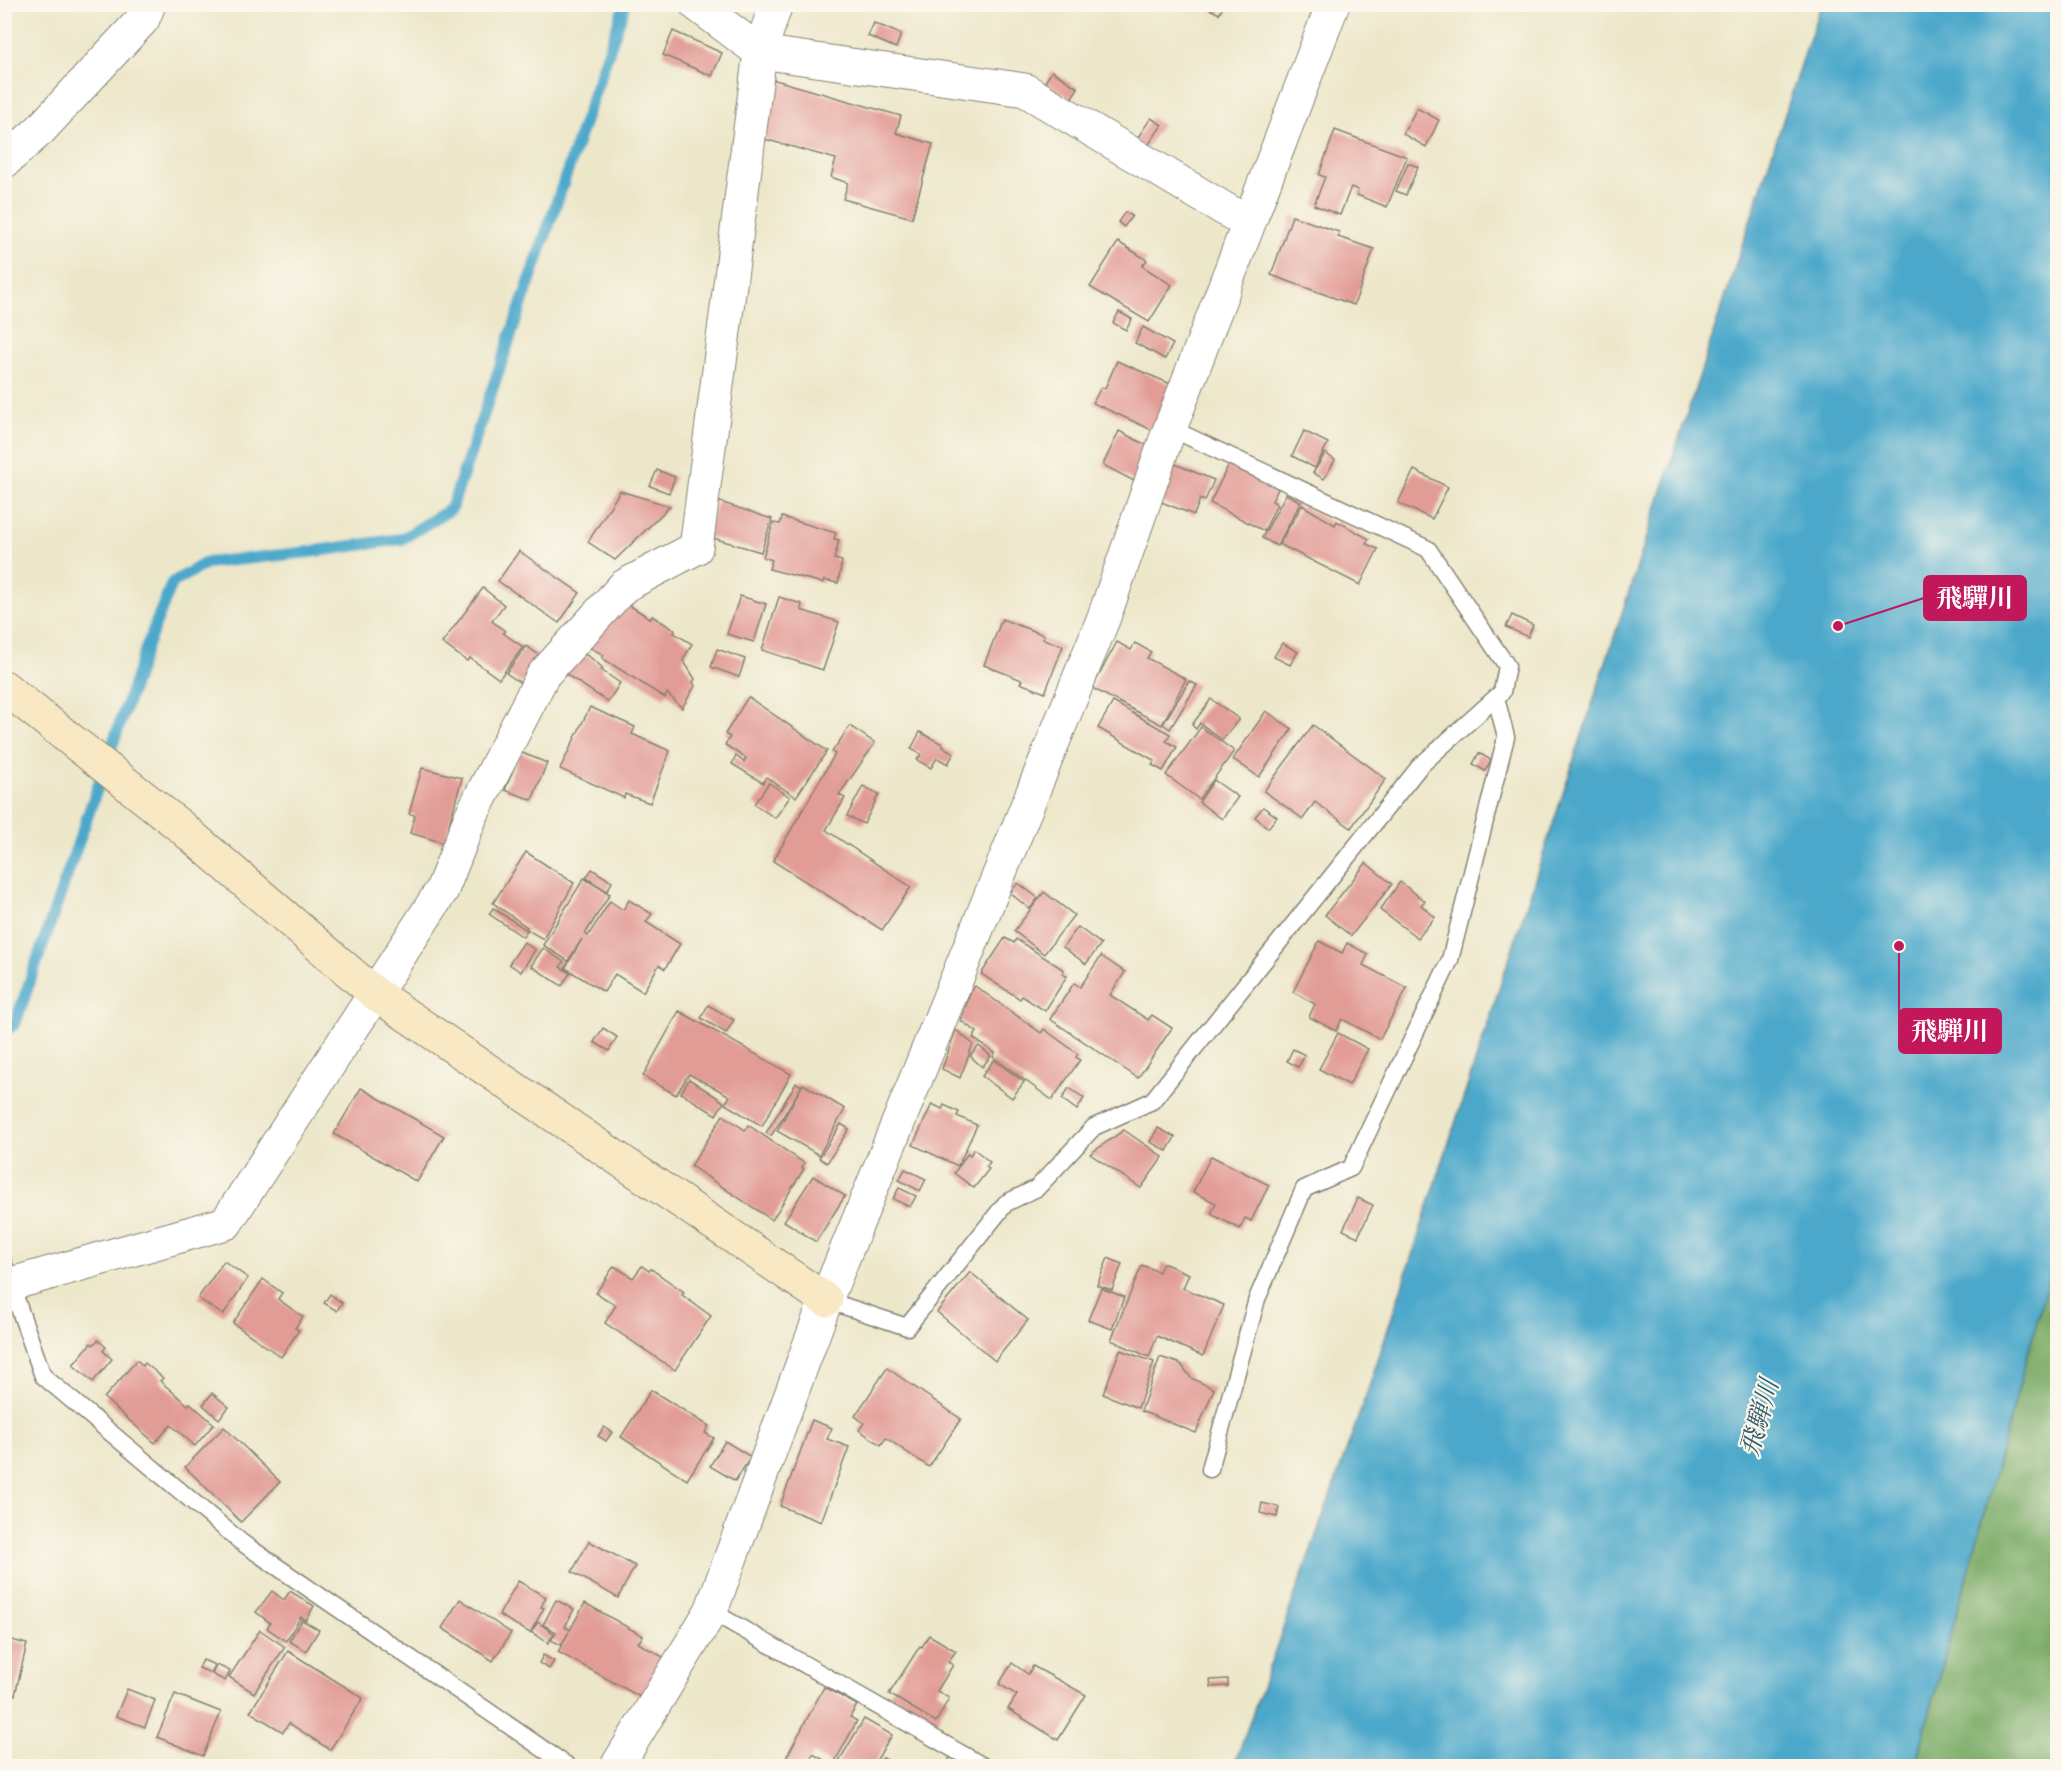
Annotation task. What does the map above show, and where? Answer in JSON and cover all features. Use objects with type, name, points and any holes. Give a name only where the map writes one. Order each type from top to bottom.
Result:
[{"type":"street","points":[[4,162],[40,130],[143,19],[149,4]]},
{"type":"street","points":[[696,4],[760,52],[1025,90],[1248,224]]},
{"type":"street","points":[[7,1279],[226,1223],[442,890],[471,816],[543,675],[624,586],[696,548],[760,52],[776,4]]},
{"type":"street","points":[[617,1767],[711,1611],[826,1300],[1104,617],[1170,428],[1333,4]]},
{"type":"street","points":[[4,687],[180,826],[374,993],[826,1300]]},
{"type":"lane","points":[[826,1300],[907,1327],[1006,1203],[1037,1188],[1094,1127],[1152,1101],[1420,766],[1502,692],[1508,666],[1428,549],[1170,428]]},
{"type":"lane","points":[[1210,1469],[1257,1299],[1304,1189],[1351,1168],[1450,960],[1506,737],[1496,698]]},
{"type":"lane","points":[[7,1279],[43,1376],[240,1542],[568,1767]]},
{"type":"lane","points":[[711,1611],[983,1767]]},
{"type":"green space","points":[[2057,1248],[2057,1766],[1915,1766]]},
{"type":"water","points":[[1821,4],[2057,5],[2057,1248],[1915,1766],[1234,1766],[1369,1387]]},
{"type":"building","points":[[1210,4],[1225,4],[1219,14],[1208,8]]},
{"type":"building","points":[[874,23],[901,34],[896,48],[868,36]]},
{"type":"building","points":[[673,31],[722,53],[712,76],[663,55]]},
{"type":"building","points":[[1052,71],[1078,88],[1071,99],[1045,82]]},
{"type":"building","points":[[772,79],[901,116],[896,133],[933,144],[912,218],[843,199],[848,183],[831,177],[836,159],[764,139]]},
{"type":"building","points":[[1417,108],[1439,120],[1426,147],[1403,134]]},
{"type":"building","points":[[1151,118],[1162,125],[1145,150],[1134,143]]},
{"type":"building","points":[[1335,130],[1407,157],[1387,207],[1357,195],[1358,190],[1351,187],[1340,215],[1314,205],[1325,177],[1319,175]]},
{"type":"building","points":[[1408,163],[1418,167],[1406,195],[1396,191]]},
{"type":"building","points":[[1125,212],[1132,216],[1124,227],[1118,222]]},
{"type":"building","points":[[1292,216],[1339,232],[1338,237],[1374,249],[1354,305],[1271,275]]},
{"type":"building","points":[[1118,242],[1147,260],[1142,266],[1172,285],[1149,322],[1090,287]]},
{"type":"building","points":[[1119,312],[1132,319],[1126,330],[1113,323]]},
{"type":"building","points":[[1143,327],[1173,344],[1165,359],[1135,343]]},
{"type":"building","points":[[1117,361],[1173,385],[1157,436],[1151,433],[1152,430],[1093,403],[1101,387],[1105,388]]},
{"type":"building","points":[[1119,431],[1152,448],[1136,482],[1103,465]]},
{"type":"building","points":[[1304,431],[1328,443],[1315,468],[1292,456]]},
{"type":"building","points":[[1325,453],[1335,460],[1324,479],[1313,473]]},
{"type":"building","points":[[1230,462],[1279,487],[1272,501],[1277,504],[1264,531],[1210,503]]},
{"type":"building","points":[[1175,464],[1214,480],[1205,501],[1200,499],[1194,515],[1159,501]]},
{"type":"building","points":[[657,470],[675,477],[669,493],[650,486]]},
{"type":"building","points":[[1414,470],[1448,487],[1432,519],[1398,503]]},
{"type":"building","points":[[620,491],[670,506],[615,560],[588,542]]},
{"type":"building","points":[[1286,494],[1301,502],[1277,546],[1262,538]]},
{"type":"building","points":[[717,501],[772,519],[761,552],[706,536]]},
{"type":"building","points":[[1302,505],[1335,525],[1337,521],[1369,539],[1366,544],[1378,549],[1360,585],[1279,544]]},
{"type":"building","points":[[782,517],[836,533],[834,539],[839,540],[834,559],[842,561],[838,583],[824,580],[823,583],[769,569],[772,560],[763,557],[773,523],[780,524]]},
{"type":"building","points":[[519,551],[580,593],[559,623],[498,581]]},
{"type":"building","points":[[483,588],[504,605],[492,621],[505,631],[503,633],[523,647],[499,679],[470,658],[467,661],[442,643]]},
{"type":"building","points":[[740,596],[766,604],[754,642],[727,634]]},
{"type":"building","points":[[616,597],[651,619],[652,616],[675,630],[674,633],[692,644],[683,660],[695,679],[693,682],[695,686],[682,708],[667,693],[665,698],[602,658],[604,655],[585,645]]},
{"type":"building","points":[[779,597],[802,604],[801,610],[839,622],[823,670],[762,650]]},
{"type":"building","points":[[1512,615],[1533,625],[1528,637],[1506,627]]},
{"type":"building","points":[[1002,619],[1044,635],[1043,639],[1063,646],[1045,693],[1020,683],[1022,680],[984,665]]},
{"type":"building","points":[[1117,642],[1131,650],[1135,643],[1151,652],[1147,658],[1186,679],[1162,725],[1092,688]]},
{"type":"building","points":[[1282,643],[1298,652],[1290,665],[1274,657]]},
{"type":"building","points":[[526,646],[542,657],[522,684],[506,673]]},
{"type":"building","points":[[573,647],[591,658],[603,668],[601,670],[620,683],[608,702],[558,669]]},
{"type":"building","points":[[717,649],[745,659],[739,677],[711,667]]},
{"type":"building","points":[[1189,681],[1197,685],[1170,729],[1163,724]]},
{"type":"building","points":[[748,697],[827,751],[796,797],[766,777],[763,783],[732,764],[736,756],[744,762],[746,758],[725,745],[730,737],[725,734]]},
{"type":"building","points":[[1211,699],[1239,719],[1222,740],[1200,723],[1196,729],[1192,725]]},
{"type":"building","points":[[1113,702],[1170,734],[1166,741],[1177,747],[1163,771],[1152,765],[1155,761],[1098,728]]},
{"type":"building","points":[[590,707],[635,727],[632,734],[670,751],[650,803],[625,794],[624,798],[560,769]]},
{"type":"building","points":[[1266,711],[1292,729],[1259,777],[1233,759]]},
{"type":"building","points":[[1313,725],[1386,779],[1351,828],[1315,802],[1303,819],[1264,791]]},
{"type":"building","points":[[850,726],[875,743],[839,795],[845,798],[826,830],[911,887],[882,930],[773,861],[835,754],[832,752]]},
{"type":"building","points":[[1201,727],[1234,751],[1199,799],[1166,775]]},
{"type":"building","points":[[920,732],[954,753],[948,764],[937,758],[931,768],[917,760],[921,754],[911,749]]},
{"type":"building","points":[[520,752],[547,763],[532,800],[505,790]]},
{"type":"building","points":[[1479,753],[1491,760],[1485,771],[1473,764]]},
{"type":"building","points":[[422,768],[462,778],[444,843],[410,833],[415,815],[409,814]]},
{"type":"building","points":[[1214,780],[1238,797],[1222,819],[1199,802]]},
{"type":"building","points":[[769,783],[790,797],[775,818],[754,804]]},
{"type":"building","points":[[863,786],[879,794],[864,824],[847,816]]},
{"type":"building","points":[[1263,807],[1277,817],[1268,828],[1255,817]]},
{"type":"building","points":[[526,852],[574,883],[543,939],[526,929],[527,927],[493,903]]},
{"type":"building","points":[[1366,863],[1392,884],[1351,936],[1325,915]]},
{"type":"building","points":[[592,869],[612,882],[607,891],[586,878]]},
{"type":"building","points":[[584,878],[610,894],[585,934],[588,936],[610,901],[623,910],[629,900],[652,914],[646,922],[680,944],[665,969],[659,965],[643,992],[615,974],[604,992],[565,968],[582,939],[568,961],[543,945]]},
{"type":"building","points":[[1400,882],[1425,901],[1421,905],[1435,917],[1418,938],[1380,910]]},
{"type":"building","points":[[1018,883],[1038,898],[1030,909],[1010,893]]},
{"type":"building","points":[[1044,892],[1074,915],[1044,954],[1014,931]]},
{"type":"building","points":[[493,908],[527,930],[523,937],[489,914]]},
{"type":"building","points":[[1078,927],[1101,944],[1086,964],[1063,947]]},
{"type":"building","points":[[1005,938],[1014,943],[1016,939],[1064,970],[1062,974],[1067,976],[1045,1011],[1022,996],[1020,999],[981,974]]},
{"type":"building","points":[[1319,941],[1342,953],[1347,943],[1368,954],[1363,965],[1407,988],[1380,1039],[1342,1019],[1336,1031],[1309,1017],[1315,1004],[1293,992]]},
{"type":"building","points":[[524,942],[535,950],[521,972],[509,964]]},
{"type":"building","points":[[543,948],[564,962],[560,967],[570,973],[562,986],[531,966]]},
{"type":"building","points":[[1101,956],[1125,972],[1110,995],[1148,1020],[1152,1015],[1172,1028],[1138,1078],[1050,1019],[1074,983],[1080,987]]},
{"type":"building","points":[[975,986],[1041,1033],[1044,1029],[1078,1054],[1076,1057],[1080,1060],[1052,1100],[993,1057],[995,1053],[973,1038],[977,1032],[961,1021],[970,993]]},
{"type":"building","points":[[708,1005],[734,1020],[726,1033],[701,1018]]},
{"type":"building","points":[[679,1011],[791,1074],[762,1126],[725,1104],[730,1096],[689,1074],[676,1095],[643,1076]]},
{"type":"building","points":[[603,1028],[617,1037],[609,1051],[594,1042]]},
{"type":"building","points":[[956,1030],[973,1044],[960,1078],[942,1069]]},
{"type":"building","points":[[1338,1033],[1368,1049],[1349,1085],[1319,1069]]},
{"type":"building","points":[[979,1046],[991,1056],[982,1067],[970,1056]]},
{"type":"building","points":[[1293,1049],[1305,1055],[1298,1067],[1287,1061]]},
{"type":"building","points":[[994,1060],[1024,1082],[1012,1098],[982,1076]]},
{"type":"building","points":[[689,1079],[724,1102],[716,1115],[681,1093]]},
{"type":"building","points":[[796,1083],[802,1086],[771,1136],[766,1133]]},
{"type":"building","points":[[803,1084],[845,1109],[819,1155],[777,1131]]},
{"type":"building","points":[[361,1088],[444,1136],[417,1182],[334,1134]]},
{"type":"building","points":[[1069,1088],[1084,1098],[1077,1110],[1062,1099]]},
{"type":"building","points":[[932,1104],[942,1109],[944,1105],[959,1112],[957,1116],[977,1125],[958,1166],[913,1145]]},
{"type":"building","points":[[723,1115],[745,1130],[748,1125],[804,1163],[802,1168],[804,1169],[772,1220],[691,1166]]},
{"type":"building","points":[[841,1124],[849,1129],[827,1163],[819,1158]]},
{"type":"building","points":[[1158,1128],[1175,1137],[1167,1151],[1150,1142]]},
{"type":"building","points":[[1124,1130],[1163,1157],[1141,1188],[1090,1154]]},
{"type":"building","points":[[974,1149],[990,1162],[986,1167],[989,1169],[974,1188],[954,1173],[968,1153],[970,1155]]},
{"type":"building","points":[[1211,1156],[1269,1185],[1251,1221],[1245,1218],[1240,1229],[1211,1214],[1216,1203],[1193,1192]]},
{"type":"building","points":[[905,1169],[926,1179],[920,1191],[899,1180]]},
{"type":"building","points":[[813,1176],[845,1196],[816,1242],[784,1221]]},
{"type":"building","points":[[899,1188],[916,1196],[910,1207],[893,1199]]},
{"type":"building","points":[[1358,1198],[1373,1205],[1358,1237],[1343,1230]]},
{"type":"building","points":[[1108,1258],[1122,1264],[1112,1290],[1097,1285]]},
{"type":"building","points":[[224,1261],[248,1278],[223,1315],[198,1298]]},
{"type":"building","points":[[1163,1263],[1189,1274],[1183,1288],[1224,1305],[1203,1356],[1157,1336],[1149,1357],[1111,1340],[1142,1265],[1159,1272]]},
{"type":"building","points":[[614,1266],[633,1278],[642,1266],[649,1271],[651,1269],[684,1292],[682,1295],[711,1316],[675,1370],[605,1323],[616,1305],[596,1293]]},
{"type":"building","points":[[970,1272],[1028,1320],[995,1361],[937,1312]]},
{"type":"building","points":[[263,1279],[282,1293],[278,1299],[303,1317],[295,1328],[299,1330],[281,1357],[233,1323]]},
{"type":"building","points":[[1101,1288],[1124,1297],[1112,1329],[1088,1320]]},
{"type":"building","points":[[330,1294],[342,1303],[337,1311],[324,1303]]},
{"type":"building","points":[[98,1340],[106,1347],[103,1351],[112,1359],[93,1382],[73,1365],[91,1343],[93,1345]]},
{"type":"building","points":[[1120,1350],[1154,1362],[1138,1408],[1103,1394]]},
{"type":"building","points":[[1160,1357],[1181,1364],[1191,1378],[1214,1389],[1196,1433],[1141,1411]]},
{"type":"building","points":[[137,1360],[143,1366],[145,1363],[163,1378],[160,1381],[214,1424],[195,1446],[171,1425],[155,1443],[104,1398]]},
{"type":"building","points":[[887,1368],[961,1419],[929,1467],[886,1438],[881,1445],[859,1430],[864,1423],[855,1416]]},
{"type":"building","points":[[651,1390],[709,1426],[705,1433],[714,1438],[687,1480],[621,1437]]},
{"type":"building","points":[[212,1393],[229,1407],[219,1419],[203,1405]]},
{"type":"building","points":[[812,1420],[832,1428],[827,1439],[849,1447],[821,1522],[780,1506]]},
{"type":"building","points":[[224,1427],[280,1482],[241,1522],[185,1467]]},
{"type":"building","points":[[604,1427],[612,1432],[606,1441],[598,1436]]},
{"type":"building","points":[[725,1441],[751,1457],[735,1481],[710,1466]]},
{"type":"building","points":[[1262,1503],[1279,1507],[1277,1517],[1260,1513]]},
{"type":"building","points":[[589,1541],[635,1566],[618,1598],[572,1572]]},
{"type":"building","points":[[518,1581],[546,1597],[541,1607],[544,1608],[530,1633],[499,1615]]},
{"type":"building","points":[[272,1591],[284,1600],[290,1591],[314,1606],[306,1620],[301,1617],[286,1641],[267,1628],[270,1623],[256,1612]]},
{"type":"building","points":[[460,1599],[511,1633],[493,1661],[442,1628]]},
{"type":"building","points":[[556,1600],[574,1609],[565,1627],[570,1630],[585,1603],[643,1636],[638,1643],[665,1658],[642,1698],[558,1652],[569,1632],[561,1645],[551,1640],[556,1632],[543,1625]]},
{"type":"building","points":[[302,1620],[319,1630],[306,1651],[289,1641]]},
{"type":"building","points":[[538,1622],[554,1634],[548,1643],[531,1632]]},
{"type":"building","points":[[260,1630],[285,1647],[254,1693],[229,1677]]},
{"type":"building","points":[[929,1635],[956,1651],[948,1662],[953,1665],[937,1691],[949,1698],[936,1722],[889,1694]]},
{"type":"building","points":[[4,1638],[27,1644],[15,1695],[4,1693]]},
{"type":"building","points":[[288,1651],[363,1698],[330,1750],[289,1723],[283,1732],[250,1712]]},
{"type":"building","points":[[543,1655],[554,1661],[549,1669],[539,1663]]},
{"type":"building","points":[[203,1660],[215,1665],[211,1673],[199,1668]]},
{"type":"building","points":[[1012,1663],[1028,1674],[1033,1666],[1086,1695],[1058,1740],[1008,1709],[1017,1695],[999,1684]]},
{"type":"building","points":[[217,1665],[230,1671],[225,1681],[212,1674]]},
{"type":"building","points":[[1228,1679],[1228,1686],[1211,1687],[1210,1680]]},
{"type":"building","points":[[824,1687],[857,1705],[850,1717],[857,1721],[833,1765],[813,1754],[806,1766],[797,1766],[785,1760]]},
{"type":"building","points":[[127,1689],[155,1700],[145,1727],[116,1716]]},
{"type":"building","points":[[175,1694],[221,1712],[203,1756],[157,1737]]},
{"type":"building","points":[[864,1719],[892,1735],[873,1766],[836,1766]]},
{"type":"building","points":[[953,1753],[976,1766],[945,1766]]},
{"type":"building","points":[[883,1758],[898,1766],[878,1766]]},
{"type":"waterway","points":[[4,1031],[15,1024],[148,643],[172,583],[206,563],[402,539],[451,509],[625,4]]},
{"type":"place","name":"飛驒川","points":[[1838,626]]},
{"type":"place","name":"飛騨川","points":[[1899,946]]}]
